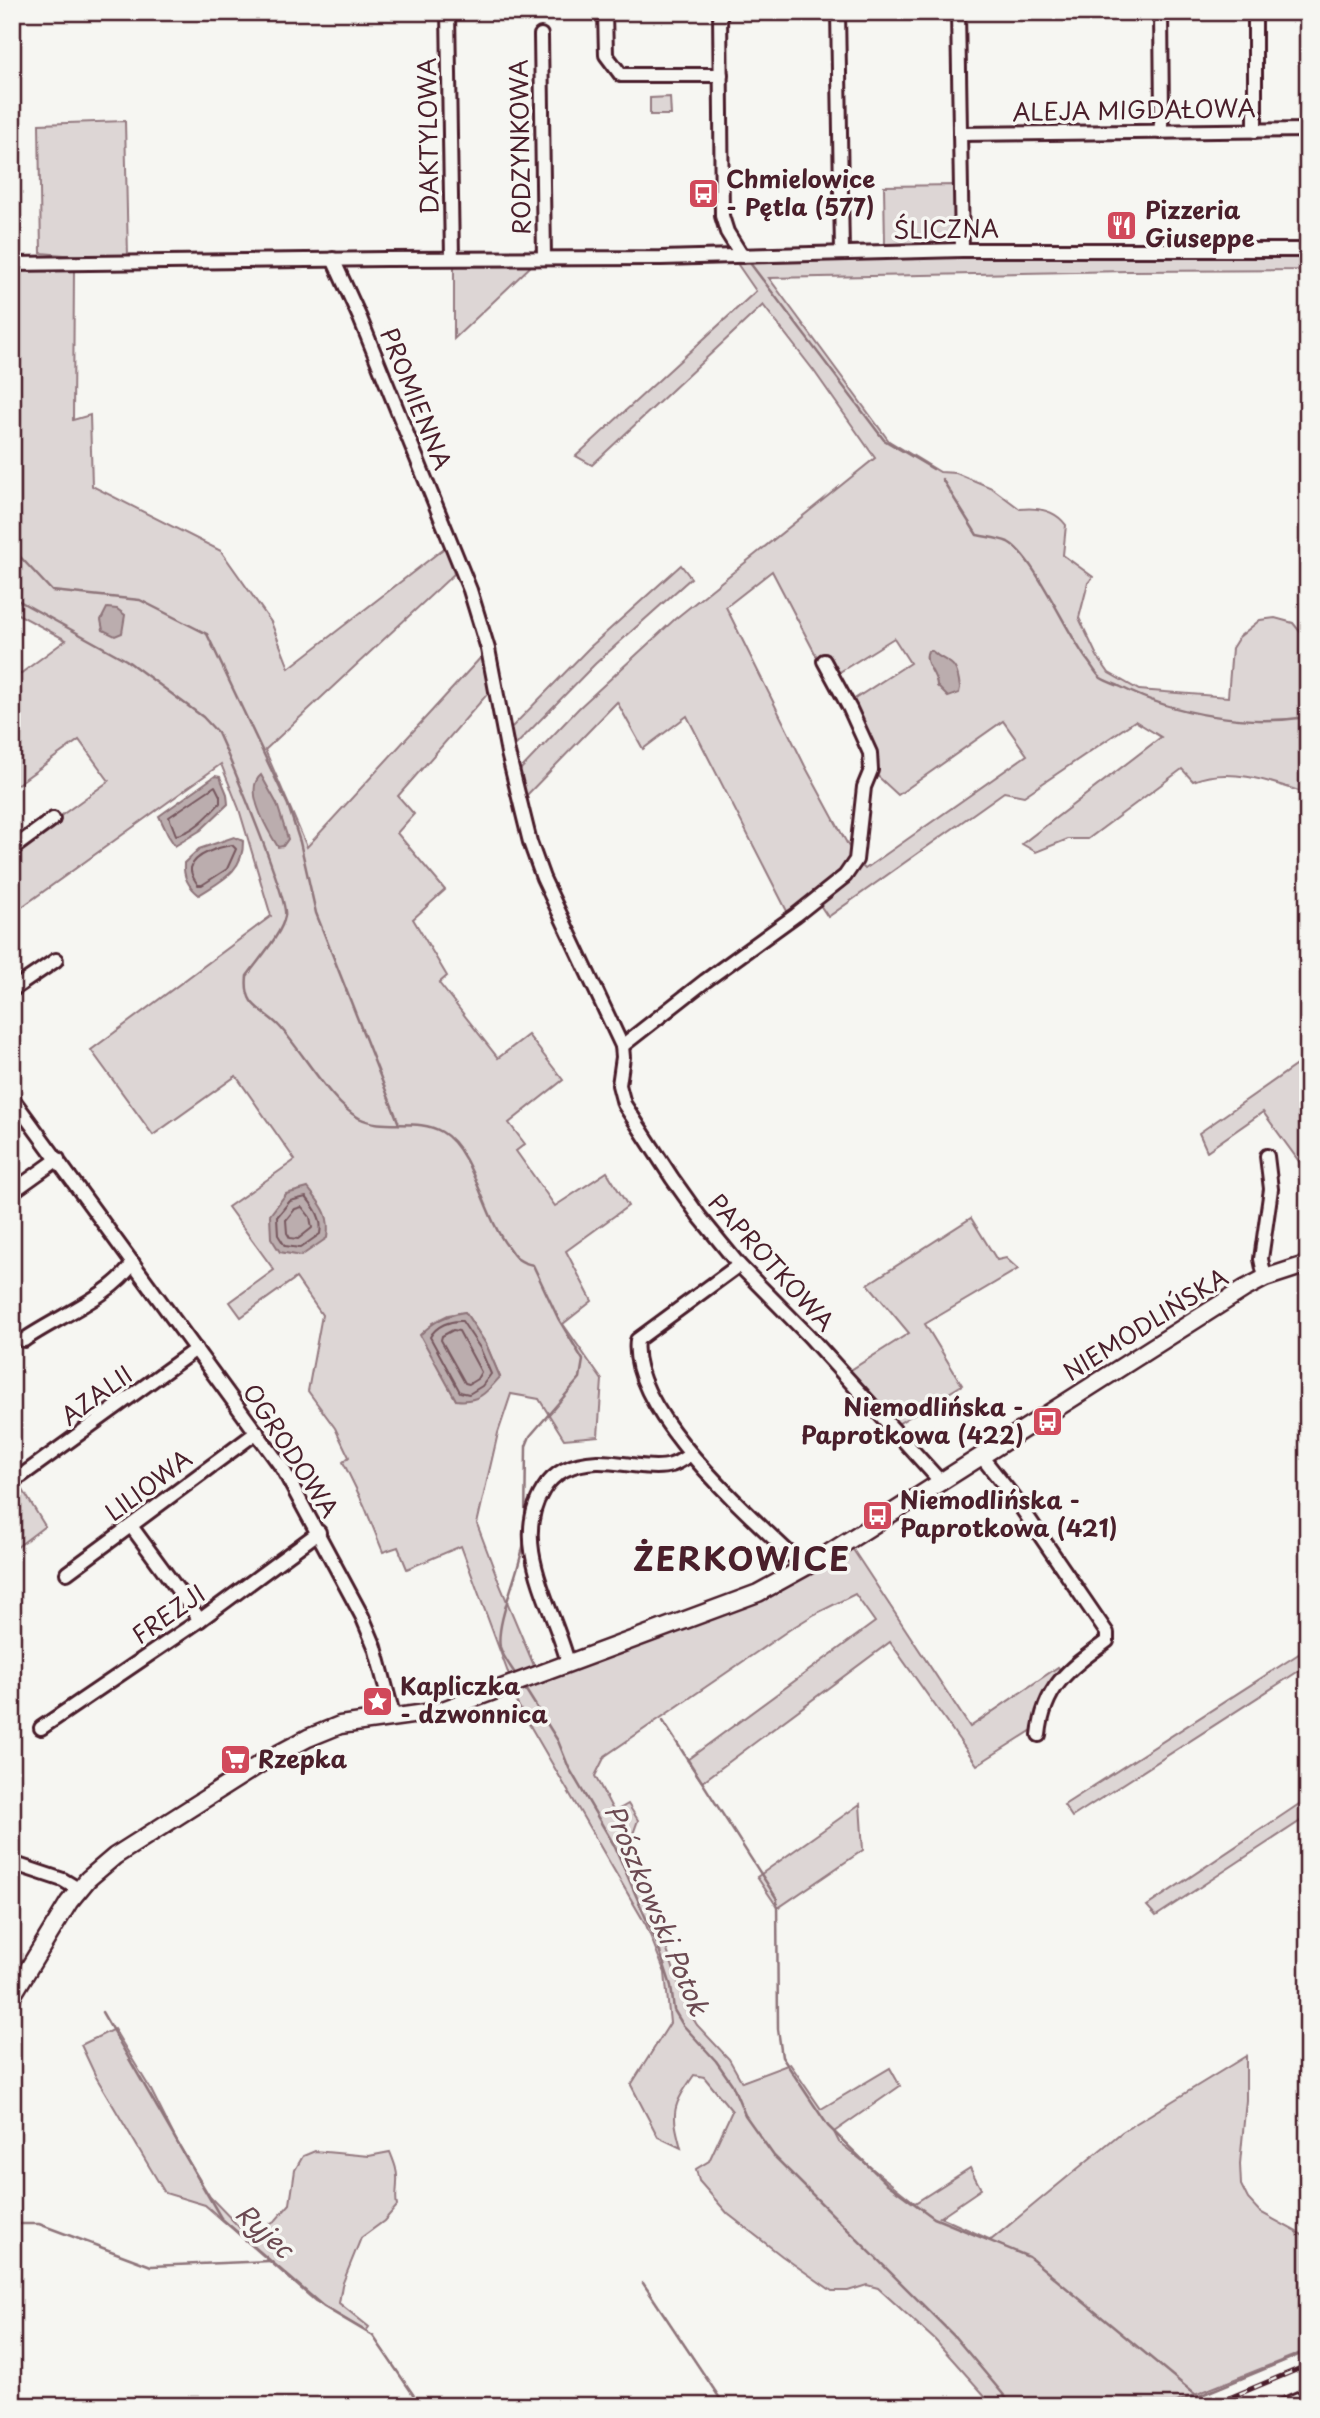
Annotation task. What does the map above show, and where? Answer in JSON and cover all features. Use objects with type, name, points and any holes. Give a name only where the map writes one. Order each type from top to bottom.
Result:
[{"type":"main road","name":"NIEMODLIŃSKA","points":[[12,1996],[78,1889],[99,1869],[115,1856],[293,1745],[340,1726],[440,1711],[758,1593],[805,1568],[1217,1306],[1265,1278],[1308,1264]]},
{"type":"street","name":"DAKTYLOWA","points":[[448,12],[452,258]]},
{"type":"street","points":[[605,12],[606,55],[621,75],[720,75]]},
{"type":"street","points":[[720,12],[722,216],[727,232],[743,256]]},
{"type":"street","points":[[838,12],[842,252]]},
{"type":"street","points":[[958,12],[962,250]]},
{"type":"street","points":[[1160,132],[1161,12]]},
{"type":"street","points":[[1255,12],[1255,131]]},
{"type":"street","name":"RODZYNKOWA","points":[[541,34],[544,258]]},
{"type":"street","name":"ALEJA MIGDAŁOWA","points":[[960,134],[1308,130]]},
{"type":"street","name":"ŚLICZNA","points":[[12,264],[743,256],[962,250],[1308,250]]},
{"type":"street","name":"PROMIENNA","points":[[333,259],[360,318],[470,590],[488,649],[508,753],[530,842],[569,934]]},
{"type":"street","points":[[622,1046],[800,912],[852,868],[856,860],[864,787],[871,770],[871,759],[868,746],[824,661]]},
{"type":"street","points":[[12,849],[52,819]]},
{"type":"street","name":"PAPROTKOWA","points":[[569,934],[622,1046],[619,1085],[627,1110],[672,1178],[739,1265],[808,1336],[941,1482]]},
{"type":"street","points":[[12,990],[56,960]]},
{"type":"street","name":"OGRODOWA","points":[[12,1098],[283,1469],[319,1532],[375,1647],[394,1718]]},
{"type":"street","points":[[1265,1278],[1261,1259],[1271,1188],[1268,1156]]},
{"type":"street","points":[[12,1192],[58,1159]]},
{"type":"street","points":[[24,1340],[110,1287],[124,1276],[133,1263]]},
{"type":"street","points":[[739,1265],[637,1340],[639,1366],[644,1386],[690,1455],[805,1568]]},
{"type":"street","name":"AZALII","points":[[22,1476],[196,1349]]},
{"type":"street","name":"LILIOWA","points":[[67,1573],[257,1432]]},
{"type":"street","points":[[568,1663],[546,1604],[533,1556],[531,1531],[537,1499],[547,1484],[563,1469],[576,1464],[596,1462],[670,1466],[690,1455]]},
{"type":"street","points":[[981,1456],[1016,1500],[1107,1633],[1107,1642],[1079,1661],[1048,1696],[1038,1735]]},
{"type":"street","points":[[131,1526],[200,1620]]},
{"type":"street","name":"FREZJI","points":[[41,1728],[200,1620],[319,1532]]},
{"type":"street","points":[[12,1863],[63,1880],[78,1889]]},
{"type":"street","points":[[1282,2406],[1308,2395]]},
{"type":"shaded area","points":[[670,97],[671,115],[650,115],[650,98]]},
{"type":"shaded area","points":[[125,121],[128,257],[99,258],[41,253],[39,124]]},
{"type":"shaded area","points":[[956,185],[957,246],[885,246],[884,186]]},
{"type":"shaded area","points":[[1308,254],[1308,270],[769,278],[889,441],[940,472],[956,473],[992,488],[1020,509],[1040,509],[1062,520],[1066,525],[1063,555],[1093,577],[1088,583],[1079,618],[1097,656],[1109,673],[1139,690],[1228,697],[1232,648],[1239,637],[1260,620],[1275,618],[1293,623],[1306,639],[1308,652],[1308,794],[1236,775],[1193,781],[1182,769],[1088,839],[1068,839],[1036,852],[1022,844],[1161,737],[1135,721],[1024,796],[1004,792],[828,917],[816,899],[791,919],[687,716],[643,749],[617,702],[524,798],[517,773],[579,708],[675,619],[875,458],[814,371],[763,305],[592,465],[576,456],[756,291],[736,262],[798,258]],"holes":[[[772,571],[830,682],[835,675],[894,638],[910,663],[850,702],[871,770],[898,795],[1003,721],[1027,755],[865,869],[856,860],[805,766],[726,607]]]},
{"type":"shaded area","points":[[454,265],[532,265],[454,339]]},
{"type":"shaded area","points":[[74,269],[73,420],[90,415],[92,486],[221,551],[271,622],[289,668],[447,546],[454,574],[265,750],[307,847],[483,655],[490,691],[398,796],[414,814],[397,833],[445,890],[413,919],[447,976],[439,983],[498,1058],[528,1035],[563,1080],[509,1123],[525,1144],[516,1151],[555,1206],[607,1172],[628,1206],[566,1251],[592,1301],[563,1324],[602,1380],[598,1436],[564,1439],[539,1399],[511,1394],[498,1433],[477,1524],[535,1668],[510,1678],[461,1546],[407,1569],[398,1547],[383,1552],[343,1462],[349,1457],[335,1428],[308,1391],[322,1315],[296,1278],[241,1317],[230,1302],[274,1270],[228,1207],[295,1160],[236,1076],[153,1135],[91,1050],[271,916],[239,809],[221,764],[12,914],[12,851],[109,781],[79,740],[12,788],[12,680],[66,640],[12,611],[12,270]],"holes":[[[465,1312],[486,1344],[500,1377],[456,1400],[441,1371],[432,1323],[448,1315]]]},
{"type":"shaded area","points":[[681,565],[691,578],[595,664],[512,749],[508,731],[589,648]]},
{"type":"shaded area","points":[[1308,1057],[1308,1170],[1306,1171],[1263,1112],[1207,1151],[1199,1133]]},
{"type":"shaded area","points":[[971,1218],[997,1260],[1006,1258],[1018,1269],[925,1324],[962,1385],[896,1425],[843,1375],[909,1333],[868,1284]]},
{"type":"shaded area","points":[[12,1472],[45,1526],[12,1551]]},
{"type":"shaded area","points":[[852,1548],[970,1727],[1058,1667],[1064,1676],[1040,1725],[977,1765],[890,1642],[702,1782],[687,1760],[875,1622],[855,1594],[789,1630],[605,1756],[595,1776],[614,1812],[628,1804],[638,1820],[633,1834],[633,1854],[688,2010],[697,2025],[729,2059],[742,2082],[790,2064],[821,2109],[890,2068],[900,2086],[834,2132],[839,2142],[915,2203],[970,2168],[981,2189],[940,2217],[991,2240],[1122,2132],[1246,2056],[1241,2185],[1248,2199],[1260,2212],[1308,2238],[1308,2350],[1167,2406],[994,2406],[935,2340],[878,2288],[867,2285],[848,2291],[832,2291],[728,2214],[699,2181],[696,2169],[709,2161],[732,2111],[704,2077],[694,2075],[678,2102],[675,2117],[681,2148],[658,2137],[631,2085],[670,2023],[665,1973],[646,1925],[511,1693],[809,1574]]},
{"type":"shaded area","points":[[1308,1648],[1308,1665],[1072,1817],[1064,1805]]},
{"type":"shaded area","points":[[1308,1798],[1308,1816],[1156,1916],[1147,1906]]},
{"type":"shaded area","points":[[860,1804],[863,1850],[778,1908],[757,1877]]},
{"type":"shaded area","points":[[114,2029],[210,2197],[240,2228],[260,2229],[276,2220],[290,2204],[295,2170],[303,2156],[315,2151],[369,2156],[390,2152],[397,2174],[397,2206],[384,2221],[361,2238],[342,2285],[339,2303],[369,2327],[366,2331],[315,2301],[205,2205],[165,2193],[96,2077],[81,2045]]},
{"type":"water","points":[[107,608],[117,609],[125,615],[122,633],[115,636],[103,630],[101,620]]},
{"type":"water","points":[[928,651],[953,665],[959,681],[959,693],[948,697],[937,686],[928,664]]},
{"type":"water","points":[[261,775],[277,804],[288,839],[283,846],[278,847],[259,810],[255,790],[256,781]]},
{"type":"water","points":[[215,776],[220,777],[228,804],[201,830],[175,846],[159,816]]},
{"type":"water","points":[[234,837],[243,841],[240,860],[223,880],[199,895],[187,881],[184,863],[199,849]]},
{"type":"water","points":[[308,1188],[326,1217],[327,1238],[301,1256],[280,1252],[271,1238],[270,1215],[286,1194]]},
{"type":"water","points":[[465,1312],[486,1344],[500,1377],[481,1396],[464,1401],[456,1400],[420,1335],[441,1319]]},
{"type":"waterway","points":[[750,263],[884,440],[933,469]]},
{"type":"waterway","points":[[942,479],[977,535],[1008,542],[1029,563],[1080,649],[1101,678],[1165,705],[1212,716],[1261,720],[1308,717]]},
{"type":"waterway","points":[[12,548],[52,591],[140,600],[207,634],[288,805],[300,842],[316,913],[399,1124]]},
{"type":"waterway","name":"Prószkowski Potok","points":[[12,597],[126,660],[203,717],[218,733],[257,827],[284,904],[285,916],[279,931],[247,976],[251,1001],[288,1036],[338,1101],[359,1118],[379,1124],[422,1125],[442,1132],[453,1141],[470,1168],[500,1234],[515,1257],[533,1265],[558,1318],[583,1360],[580,1378],[530,1436],[526,1446],[525,1529]]},
{"type":"waterway","name":"Prószkowski Potok","points":[[516,1675],[501,1651],[500,1636],[501,1623],[525,1536]]},
{"type":"waterway","name":"Prószkowski Potok","points":[[524,1687],[558,1741],[569,1768],[614,1845],[658,1946],[671,1986],[674,2010],[683,2025],[716,2061],[732,2084],[745,2115],[774,2156],[955,2337],[1013,2406]]},
{"type":"waterway","points":[[663,1721],[777,1899],[778,2029],[782,2057],[828,2126],[886,2183],[934,2218],[1029,2257],[1197,2396]]},
{"type":"waterway","name":"Ryjec","points":[[102,2012],[221,2218],[324,2307],[373,2336],[421,2406]]},
{"type":"waterway","points":[[12,2224],[39,2224],[151,2266],[270,2261]]},
{"type":"waterway","points":[[643,2283],[725,2406]]},
{"type":"waterway","points":[[1175,2406],[1308,2351]]},
{"type":"waterway","points":[[802,2406],[809,2401]]},
{"type":"railway","points":[[1210,2406],[1308,2365]]},
{"type":"place","name":"Chmielowice - Pętla (577)","points":[[703,194]]},
{"type":"place","name":"Pizzeria Giuseppe","points":[[1122,225]]},
{"type":"place","name":"Niemodlińska - Paprotkowa (422)","points":[[1047,1422]]},
{"type":"place","name":"Niemodlińska - Paprotkowa (421)","points":[[877,1515]]},
{"type":"place","name":"Kapliczka - dzwonnica","points":[[377,1701]]},
{"type":"place","name":"Rzepka","points":[[235,1760]]},
{"type":"district","name":"ŻERKOWICE","points":[[742,1560]]}]
